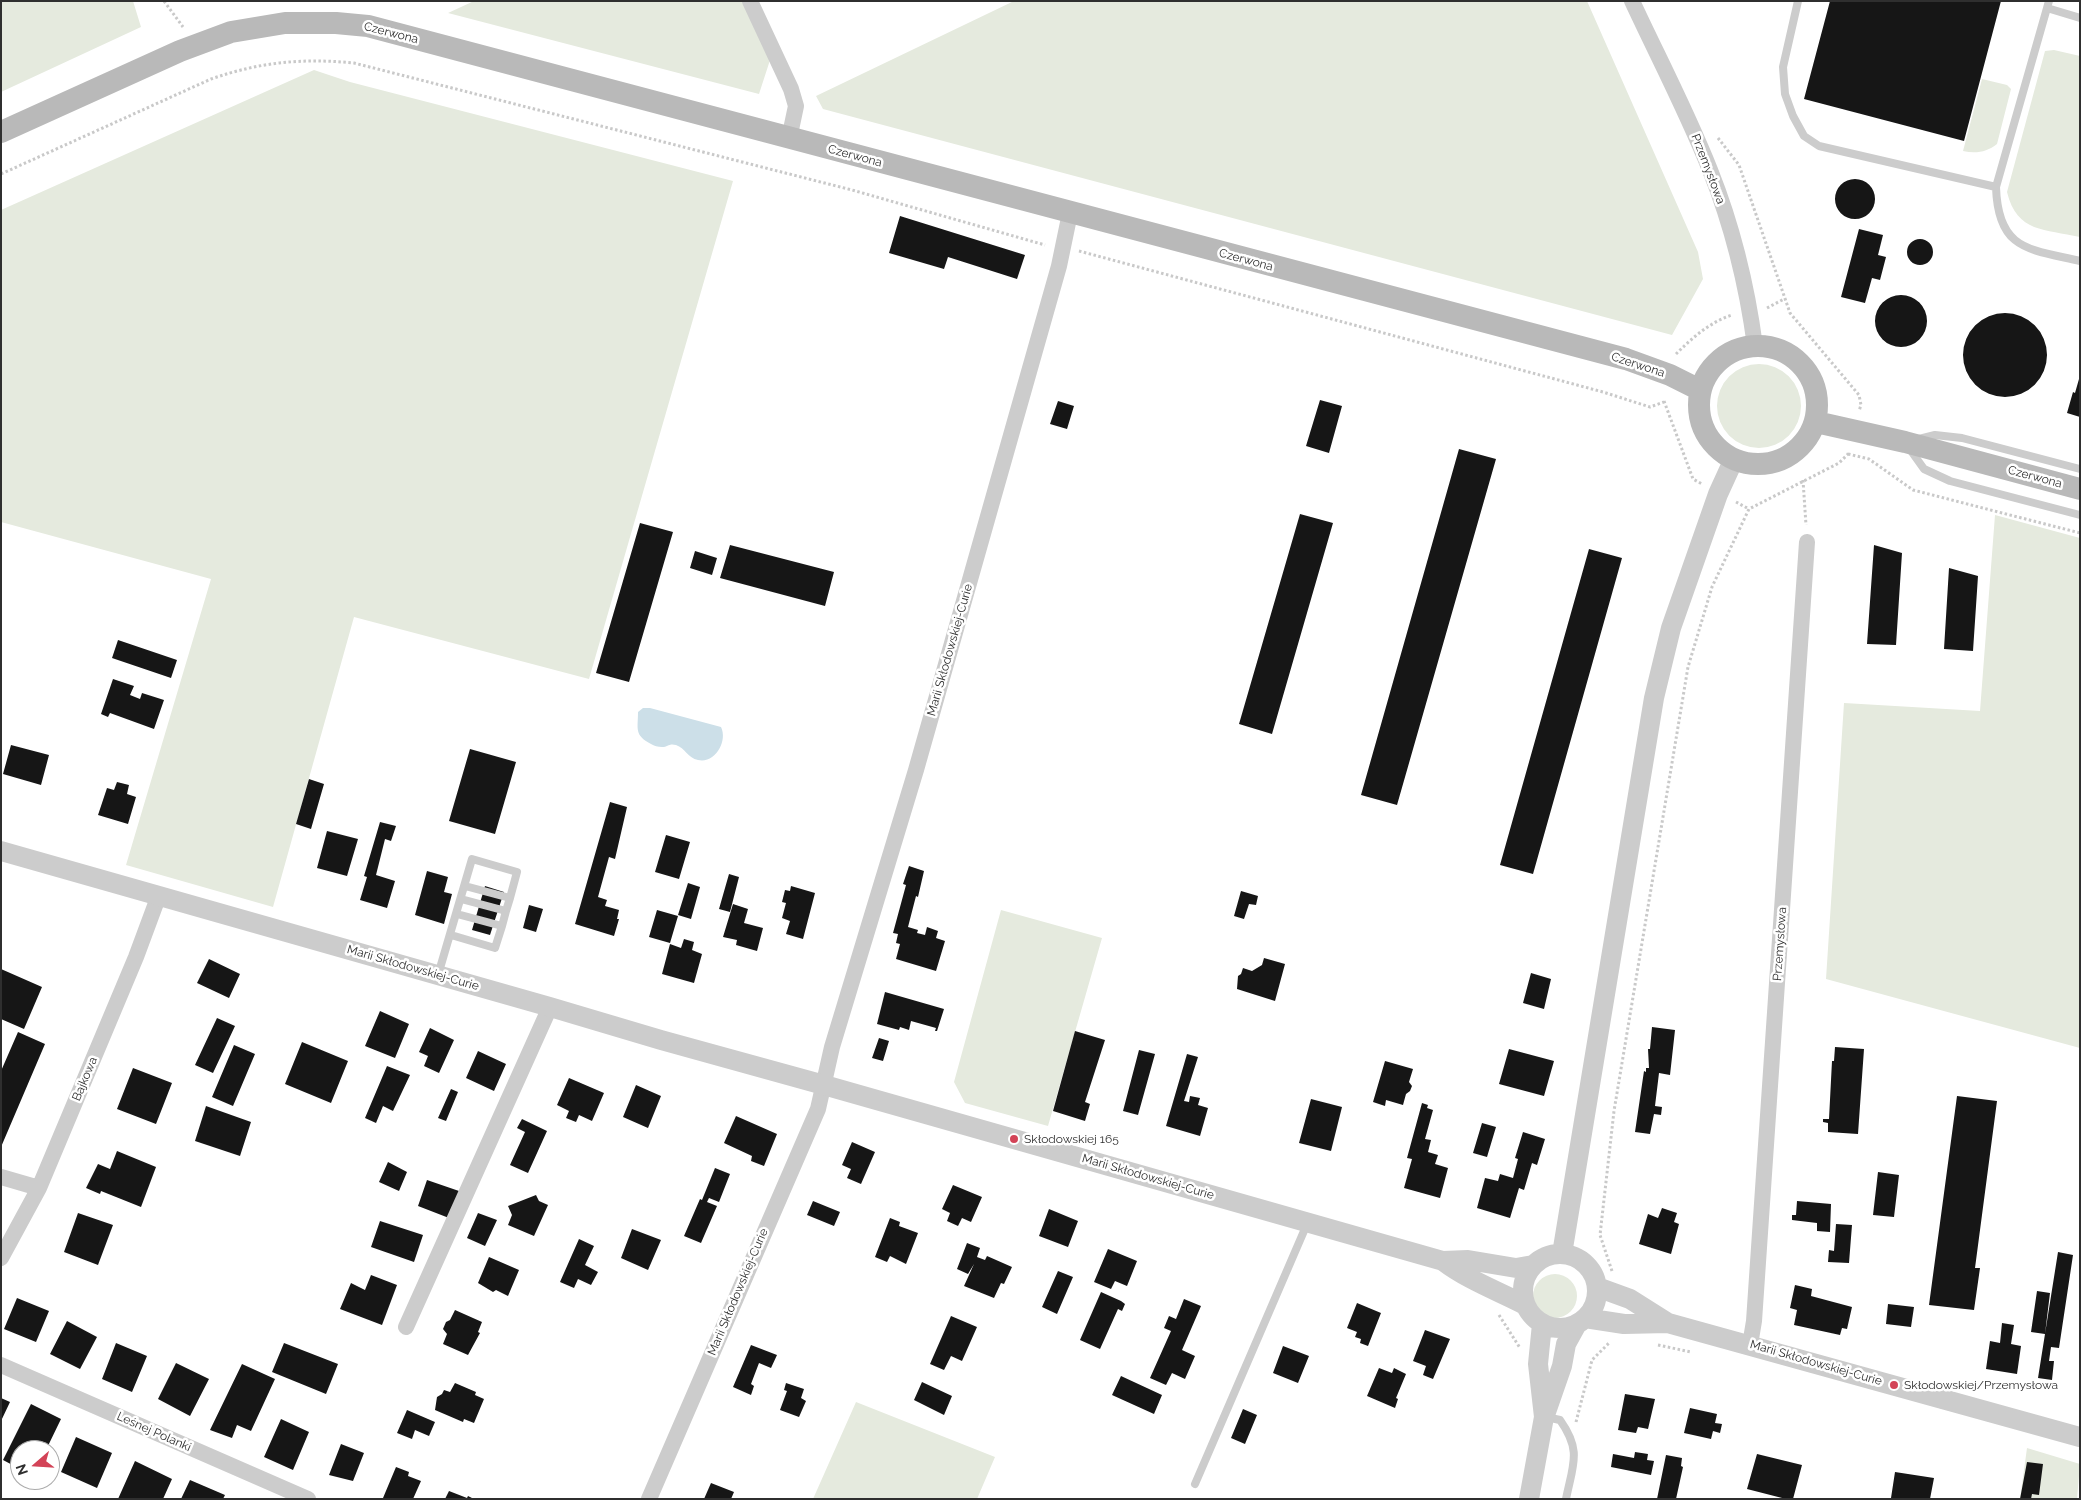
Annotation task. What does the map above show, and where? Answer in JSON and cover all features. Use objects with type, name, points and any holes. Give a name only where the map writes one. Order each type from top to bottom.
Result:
[{"type":"main road","name":"Czerwona","points":[[1,132],[192,46],[231,32],[285,22],[368,26],[789,139],[1626,359],[1670,375],[1700,390]]},
{"type":"main road","points":[[1755,346],[1773,348],[1791,356],[1806,370],[1814,389],[1816,422],[1802,444],[1788,456],[1770,462],[1752,464],[1734,459],[1718,448],[1706,433],[1700,415],[1700,390],[1706,377],[1717,362],[1733,351],[1755,346]]},
{"type":"main road","name":"Czerwona","points":[[1816,422],[1905,442],[2080,489]]},
{"type":"street","points":[[750,1],[791,89],[796,106],[789,139]]},
{"type":"street","name":"Przemysłowa","points":[[1632,1],[1686,114],[1710,171],[1733,237],[1755,346]]},
{"type":"street","name":"Marii Skłodowskiej-Curie","points":[[649,1499],[818,1110],[832,1047],[919,761],[1070,213]]},
{"type":"street","points":[[1562,1254],[1654,698],[1671,628],[1718,494],[1734,459]]},
{"type":"street","name":"Przemysłowa","points":[[1750,1345],[1754,1321],[1807,542]]},
{"type":"street","name":"Marii Skłodowskiej-Curie","points":[[1,851],[1443,1261],[1468,1260],[1516,1268],[1533,1265]]},
{"type":"street","name":"Bajkowa","points":[[1,1258],[39,1188],[136,958],[159,895]]},
{"type":"street","points":[[406,1327],[550,1007]]},
{"type":"street","points":[[1,1177],[39,1188]]},
{"type":"street","points":[[1529,1499],[1544,1417],[1562,1366],[1566,1344],[1581,1321],[1594,1306],[1597,1287],[1593,1273],[1579,1259],[1562,1254],[1550,1255],[1533,1265],[1526,1274],[1523,1284],[1525,1306],[1532,1316],[1542,1324],[1560,1328],[1581,1321]]},
{"type":"street","name":"Marii Skłodowskiej-Curie","points":[[1443,1261],[1462,1275],[1488,1285],[1525,1306]]},
{"type":"street","name":"Marii Skłodowskiej-Curie","points":[[1597,1287],[1630,1299],[1668,1322],[2080,1437]]},
{"type":"street","name":"Marii Skłodowskiej-Curie","points":[[1581,1321],[1624,1324],[1668,1322]]},
{"type":"street","points":[[1542,1324],[1538,1364],[1544,1417]]},
{"type":"street","name":"Leśnej Polanki","points":[[1,1365],[308,1499]]},
{"type":"lane","points":[[1798,1],[1783,67],[1785,94],[1793,116],[1804,136],[1819,146],[1996,187]]},
{"type":"lane","points":[[2080,18],[2048,5],[1996,187],[1997,206],[2001,221],[2010,235],[2026,248],[2080,261]]},
{"type":"lane","points":[[2080,469],[1962,438],[1935,435],[1905,442],[1924,469],[1950,481],[2080,516]]},
{"type":"lane","points":[[438,975],[472,860],[517,872],[495,948],[451,936]]},
{"type":"lane","points":[[465,886],[510,898]]},
{"type":"lane","points":[[461,899],[506,911]]},
{"type":"lane","points":[[457,914],[502,926]]},
{"type":"lane","points":[[1195,1484],[1308,1222]]},
{"type":"lane","points":[[1544,1417],[1560,1420],[1571,1435],[1575,1454],[1566,1499]]},
{"type":"path","points":[[164,1],[184,28],[192,46]]},
{"type":"path","points":[[1,174],[211,79],[239,69],[300,60],[326,60],[364,65],[852,190],[1048,246],[1062,247],[1603,392],[1650,407],[1664,402],[1693,479]]},
{"type":"path","points":[[1717,137],[1739,166],[1790,313],[1859,395],[1861,405]]},
{"type":"path","points":[[1768,307],[1784,299]]},
{"type":"path","points":[[1676,355],[1692,339],[1720,319],[1731,315]]},
{"type":"path","points":[[1613,1276],[1600,1235],[1614,1111],[1688,667],[1712,587],[1749,509],[1802,480],[1839,464],[1848,454]]},
{"type":"path","points":[[1802,480],[1807,542]]},
{"type":"path","points":[[1495,1309],[1524,1353]]},
{"type":"path","points":[[1571,1435],[1576,1426],[1584,1386],[1590,1369]]},
{"type":"shaded area","points":[[1,1],[133,1],[141,27],[1,92]]},
{"type":"shaded area","points":[[474,1],[744,1],[771,57],[759,94],[448,13]]},
{"type":"shaded area","points":[[1014,1],[1587,1],[1698,252],[1703,279],[1672,335],[823,109],[816,96]]},
{"type":"shaded area","points":[[2054,50],[2080,56],[2080,237],[2044,230],[2025,222],[2012,205],[2007,192],[2045,51]]},
{"type":"shaded area","points":[[314,70],[350,82],[733,181],[589,679],[354,617],[273,907],[126,865],[211,579],[1,522],[1,210]]},
{"type":"shaded area","points":[[1982,79],[2007,85],[2011,89],[1997,144],[1981,152],[1963,151]]},
{"type":"shaded area","points":[[1759,364],[1775,367],[1794,383],[1798,390],[1801,406],[1798,422],[1782,441],[1775,445],[1759,448],[1743,445],[1724,429],[1720,422],[1717,406],[1720,390],[1736,371],[1743,367]]},
{"type":"shaded area","points":[[1995,515],[2080,538],[2080,1048],[1826,979],[1844,703],[1980,711]]},
{"type":"shaded area","points":[[643,708],[650,708],[721,727],[723,739],[721,745],[715,755],[704,760],[698,760],[676,745],[672,744],[662,747],[652,745],[642,738],[638,731],[638,712]]},
{"type":"shaded area","points":[[1001,910],[1102,938],[1048,1126],[965,1103],[954,1082]]},
{"type":"shaded area","points":[[1559,1274],[1571,1280],[1576,1287],[1576,1305],[1571,1312],[1564,1317],[1551,1318],[1543,1315],[1536,1308],[1533,1292],[1536,1284],[1543,1277]]},
{"type":"shaded area","points":[[856,1402],[995,1457],[977,1499],[813,1499]]},
{"type":"shaded area","points":[[2027,1448],[2080,1464],[2077,1499],[2020,1499]]},
{"type":"building","points":[[1830,1],[2001,1],[1964,141],[1804,99]]},
{"type":"building","points":[[1851,179],[1859,179],[1866,182],[1872,188],[1875,199],[1872,210],[1866,216],[1859,219],[1851,219],[1844,216],[1838,210],[1835,203],[1835,195],[1838,188],[1844,182]]},
{"type":"building","points":[[900,216],[1025,255],[1017,279],[948,257],[944,269],[889,253]]},
{"type":"building","points":[[1859,229],[1883,235],[1878,255],[1886,257],[1880,280],[1872,278],[1865,303],[1841,297]]},
{"type":"building","points":[[1920,239],[1929,243],[1933,252],[1929,261],[1920,265],[1911,261],[1907,252],[1911,243]]},
{"type":"building","points":[[1896,295],[1906,295],[1916,299],[1923,306],[1927,321],[1923,336],[1916,343],[1906,347],[1896,347],[1886,343],[1879,336],[1875,326],[1875,316],[1879,306],[1886,299]]},
{"type":"building","points":[[2005,313],[2028,320],[2040,332],[2047,355],[2040,378],[2028,390],[2005,397],[1982,390],[1970,378],[1963,355],[1970,332],[1982,320]]},
{"type":"building","points":[[2080,380],[2080,417],[2067,413]]},
{"type":"building","points":[[1320,400],[1342,406],[1329,453],[1306,446]]},
{"type":"building","points":[[1058,401],[1074,406],[1067,429],[1050,424]]},
{"type":"building","points":[[1459,449],[1496,459],[1397,805],[1361,795]]},
{"type":"building","points":[[1300,514],[1333,523],[1272,734],[1239,724]]},
{"type":"building","points":[[640,523],[673,532],[629,682],[596,673]]},
{"type":"building","points":[[730,545],[834,572],[825,606],[720,578]]},
{"type":"building","points":[[1874,545],[1902,553],[1896,645],[1867,644]]},
{"type":"building","points":[[1589,549],[1622,558],[1533,874],[1500,865]]},
{"type":"building","points":[[695,551],[717,558],[712,575],[690,568]]},
{"type":"building","points":[[1949,568],[1978,576],[1973,651],[1944,649]]},
{"type":"building","points":[[118,640],[177,660],[171,678],[112,658]]},
{"type":"building","points":[[113,679],[134,686],[130,695],[140,699],[142,693],[164,700],[154,729],[110,713],[108,717],[101,714]]},
{"type":"building","points":[[11,745],[49,755],[41,785],[3,774]]},
{"type":"building","points":[[470,749],[516,762],[495,834],[449,821]]},
{"type":"building","points":[[309,779],[324,784],[311,829],[296,824]]},
{"type":"building","points":[[117,782],[129,785],[127,794],[136,797],[128,824],[98,815],[107,788],[114,790]]},
{"type":"building","points":[[610,802],[627,807],[615,859],[609,857],[598,897],[607,900],[605,906],[619,910],[617,919],[619,919],[614,936],[575,924]]},
{"type":"building","points":[[380,822],[396,826],[391,841],[385,839],[376,875],[395,881],[387,908],[360,900],[367,877],[364,876]]},
{"type":"building","points":[[327,831],[358,839],[347,876],[317,868]]},
{"type":"building","points":[[666,835],[690,842],[679,879],[655,872]]},
{"type":"building","points":[[909,866],[924,871],[908,927],[918,930],[917,933],[925,935],[927,927],[938,931],[936,938],[945,941],[936,971],[896,959],[900,944],[896,943],[898,934],[893,933],[906,885],[903,884]]},
{"type":"building","points":[[427,871],[448,877],[444,892],[452,894],[444,924],[415,915]]},
{"type":"building","points":[[729,874],[739,877],[730,912],[719,909]]},
{"type":"building","points":[[688,883],[700,887],[691,919],[678,915]]},
{"type":"building","points":[[485,886],[504,892],[490,935],[472,930]]},
{"type":"building","points":[[791,886],[815,893],[803,939],[786,934],[790,921],[782,918],[786,903],[782,902],[785,890],[790,891]]},
{"type":"building","points":[[1241,891],[1258,896],[1256,905],[1249,904],[1244,919],[1234,916]]},
{"type":"building","points":[[733,904],[748,909],[744,923],[763,928],[757,951],[736,945],[737,940],[723,937]]},
{"type":"building","points":[[529,905],[543,909],[536,932],[523,928]]},
{"type":"building","points":[[657,910],[678,916],[670,943],[649,937]]},
{"type":"building","points":[[684,939],[694,942],[692,950],[702,954],[694,983],[662,974],[670,944],[681,948]]},
{"type":"building","points":[[1264,958],[1285,964],[1275,1001],[1237,989],[1238,976],[1243,968],[1252,971],[1262,965]]},
{"type":"building","points":[[209,959],[240,974],[229,998],[197,983]]},
{"type":"building","points":[[1,969],[42,987],[24,1029],[1,1019]]},
{"type":"building","points":[[1531,973],[1551,979],[1544,1009],[1523,1003]]},
{"type":"building","points":[[885,992],[944,1009],[937,1031],[935,1031],[936,1028],[911,1021],[909,1030],[900,1027],[899,1030],[877,1024]]},
{"type":"building","points":[[380,1011],[409,1024],[395,1058],[365,1046]]},
{"type":"building","points":[[217,1018],[235,1026],[213,1073],[195,1065]]},
{"type":"building","points":[[1652,1027],[1675,1030],[1670,1075],[1659,1073],[1655,1106],[1662,1107],[1661,1115],[1654,1114],[1650,1134],[1635,1132],[1644,1071],[1646,1072],[1646,1068],[1649,1068],[1648,1049],[1650,1049]]},
{"type":"building","points":[[430,1028],[454,1040],[439,1073],[424,1066],[428,1056],[419,1052]]},
{"type":"building","points":[[1075,1031],[1105,1040],[1085,1102],[1090,1104],[1085,1121],[1053,1111]]},
{"type":"building","points":[[18,1032],[45,1044],[1,1147],[1,1071]]},
{"type":"building","points":[[879,1038],[889,1041],[883,1061],[872,1058]]},
{"type":"building","points":[[302,1042],[348,1061],[331,1103],[285,1084]]},
{"type":"building","points":[[234,1045],[255,1054],[233,1106],[212,1097]]},
{"type":"building","points":[[1835,1047],[1864,1049],[1858,1134],[1828,1132],[1828,1123],[1823,1122],[1823,1119],[1829,1119],[1832,1061],[1834,1061]]},
{"type":"building","points":[[1509,1049],[1554,1061],[1544,1096],[1499,1084]]},
{"type":"building","points":[[1139,1050],[1155,1054],[1138,1115],[1123,1111]]},
{"type":"building","points":[[478,1051],[506,1064],[494,1091],[466,1078]]},
{"type":"building","points":[[1187,1054],[1198,1057],[1184,1101],[1189,1102],[1190,1096],[1200,1098],[1198,1105],[1208,1108],[1200,1136],[1166,1126]]},
{"type":"building","points":[[1385,1061],[1413,1069],[1409,1082],[1412,1086],[1406,1094],[1403,1105],[1386,1100],[1385,1106],[1373,1102]]},
{"type":"building","points":[[387,1066],[410,1075],[393,1111],[383,1106],[376,1123],[365,1118]]},
{"type":"building","points":[[133,1068],[172,1083],[156,1124],[117,1109]]},
{"type":"building","points":[[569,1078],[604,1093],[592,1121],[579,1115],[576,1122],[566,1118],[569,1111],[557,1105]]},
{"type":"building","points":[[636,1085],[661,1096],[648,1128],[623,1117]]},
{"type":"building","points":[[451,1089],[458,1092],[446,1121],[438,1118]]},
{"type":"building","points":[[1957,1096],[1997,1101],[1975,1268],[1980,1268],[1974,1310],[1929,1305]]},
{"type":"building","points":[[1311,1099],[1342,1107],[1331,1151],[1299,1143]]},
{"type":"building","points":[[1422,1103],[1428,1105],[1427,1108],[1433,1110],[1425,1139],[1431,1140],[1428,1152],[1438,1155],[1435,1164],[1448,1168],[1440,1198],[1404,1188],[1412,1159],[1407,1158]]},
{"type":"building","points":[[206,1106],[251,1122],[240,1156],[195,1141]]},
{"type":"building","points":[[736,1116],[777,1134],[764,1166],[751,1161],[752,1156],[724,1143]]},
{"type":"building","points":[[522,1119],[547,1131],[528,1173],[510,1165],[525,1132],[517,1128]]},
{"type":"building","points":[[1482,1123],[1496,1127],[1487,1157],[1473,1153]]},
{"type":"building","points":[[1523,1132],[1545,1139],[1537,1165],[1532,1163],[1524,1190],[1519,1188],[1510,1218],[1477,1208],[1485,1178],[1498,1181],[1500,1174],[1513,1178],[1518,1159],[1515,1158]]},
{"type":"building","points":[[852,1142],[875,1152],[861,1184],[847,1178],[851,1169],[842,1165]]},
{"type":"building","points":[[117,1151],[156,1167],[141,1207],[101,1191],[100,1194],[86,1188],[98,1164],[110,1169]]},
{"type":"building","points":[[388,1162],[407,1172],[399,1191],[379,1182]]},
{"type":"building","points":[[715,1168],[730,1174],[719,1202],[709,1198],[707,1202],[717,1206],[701,1243],[684,1236]]},
{"type":"building","points":[[1878,1172],[1899,1175],[1894,1217],[1873,1215]]},
{"type":"building","points":[[427,1180],[459,1191],[449,1218],[418,1206]]},
{"type":"building","points":[[953,1185],[982,1197],[971,1222],[962,1218],[958,1226],[947,1221],[950,1213],[942,1209]]},
{"type":"building","points":[[536,1195],[539,1201],[548,1205],[534,1236],[508,1225],[512,1215],[508,1206]]},
{"type":"building","points":[[813,1201],[840,1212],[834,1226],[807,1215]]},
{"type":"building","points":[[1797,1201],[1831,1204],[1830,1232],[1817,1231],[1817,1223],[1792,1220],[1792,1215],[1796,1215]]},
{"type":"building","points":[[1662,1208],[1677,1213],[1674,1222],[1679,1224],[1671,1254],[1639,1244],[1648,1214],[1658,1218]]},
{"type":"building","points":[[1049,1209],[1078,1221],[1068,1247],[1039,1236]]},
{"type":"building","points":[[78,1213],[113,1225],[98,1265],[64,1252]]},
{"type":"building","points":[[478,1213],[497,1220],[485,1246],[467,1238]]},
{"type":"building","points":[[890,1218],[900,1222],[899,1226],[918,1233],[906,1264],[890,1256],[887,1262],[875,1257]]},
{"type":"building","points":[[380,1221],[423,1235],[414,1262],[371,1247]]},
{"type":"building","points":[[1836,1224],[1852,1225],[1849,1263],[1828,1262],[1829,1250],[1834,1251]]},
{"type":"building","points":[[632,1229],[661,1240],[648,1270],[621,1258]]},
{"type":"building","points":[[579,1239],[594,1246],[585,1265],[598,1272],[591,1285],[578,1279],[574,1288],[560,1282]]},
{"type":"building","points":[[967,1243],[980,1248],[977,1257],[985,1260],[987,1256],[1012,1267],[1004,1284],[1001,1283],[994,1298],[964,1286],[974,1264],[968,1274],[957,1269]]},
{"type":"building","points":[[1108,1249],[1137,1261],[1127,1286],[1115,1281],[1111,1289],[1094,1282]]},
{"type":"building","points":[[2058,1252],[2073,1255],[2059,1348],[2051,1347],[2049,1361],[2054,1361],[2052,1380],[2038,1378]]},
{"type":"building","points":[[489,1257],[519,1270],[508,1296],[496,1290],[493,1292],[478,1283]]},
{"type":"building","points":[[1058,1271],[1073,1277],[1057,1314],[1042,1307]]},
{"type":"building","points":[[371,1275],[397,1285],[382,1325],[340,1309],[351,1283],[365,1290]]},
{"type":"building","points":[[1795,1285],[1812,1289],[1811,1296],[1852,1307],[1847,1329],[1842,1328],[1840,1335],[1794,1325],[1797,1310],[1790,1308]]},
{"type":"building","points":[[2037,1291],[2050,1293],[2045,1334],[2031,1332]]},
{"type":"building","points":[[1101,1292],[1125,1304],[1122,1311],[1118,1309],[1100,1349],[1080,1340]]},
{"type":"building","points":[[17,1298],[49,1311],[36,1342],[4,1329]]},
{"type":"building","points":[[1184,1299],[1201,1306],[1182,1350],[1195,1356],[1185,1379],[1172,1373],[1166,1385],[1150,1378],[1171,1331],[1164,1328],[1169,1316],[1176,1319]]},
{"type":"building","points":[[1357,1303],[1381,1313],[1368,1346],[1360,1343],[1361,1339],[1355,1337],[1357,1332],[1347,1328]]},
{"type":"building","points":[[1888,1304],[1914,1307],[1911,1327],[1886,1324]]},
{"type":"building","points":[[455,1310],[482,1322],[478,1332],[480,1333],[468,1355],[443,1344],[447,1334],[443,1329]]},
{"type":"building","points":[[951,1316],[977,1327],[962,1361],[951,1356],[944,1370],[930,1364]]},
{"type":"building","points":[[67,1321],[97,1337],[80,1369],[50,1354]]},
{"type":"building","points":[[2002,1323],[2014,1325],[2011,1344],[2021,1346],[2017,1374],[1986,1369],[1990,1341],[2000,1343]]},
{"type":"building","points":[[1425,1330],[1450,1339],[1433,1379],[1423,1375],[1426,1366],[1413,1361]]},
{"type":"building","points":[[116,1343],[147,1356],[132,1392],[102,1379]]},
{"type":"building","points":[[284,1343],[338,1364],[326,1394],[272,1372]]},
{"type":"building","points":[[751,1345],[777,1355],[771,1368],[759,1363],[751,1384],[754,1386],[751,1395],[733,1387]]},
{"type":"building","points":[[1283,1346],[1309,1356],[1298,1383],[1273,1373]]},
{"type":"building","points":[[176,1363],[209,1379],[190,1416],[158,1399]]},
{"type":"building","points":[[242,1364],[275,1379],[251,1431],[237,1425],[232,1438],[210,1430]]},
{"type":"building","points":[[1379,1368],[1392,1373],[1394,1368],[1406,1374],[1396,1398],[1398,1399],[1395,1408],[1367,1396]]},
{"type":"building","points":[[1121,1376],[1162,1395],[1154,1414],[1112,1395]]},
{"type":"building","points":[[922,1382],[952,1396],[944,1415],[914,1400]]},
{"type":"building","points":[[455,1383],[476,1392],[475,1395],[484,1399],[474,1423],[464,1419],[463,1422],[435,1410],[437,1397],[444,1390],[450,1392]]},
{"type":"building","points":[[786,1383],[804,1389],[801,1398],[806,1401],[799,1417],[780,1410],[787,1391],[784,1390]]},
{"type":"building","points":[[1625,1394],[1655,1399],[1648,1429],[1638,1427],[1636,1433],[1618,1430]]},
{"type":"building","points":[[1,1398],[10,1402],[1,1421]]},
{"type":"building","points":[[31,1404],[61,1419],[51,1440],[13,1440]]},
{"type":"building","points":[[1690,1408],[1717,1414],[1715,1423],[1722,1424],[1720,1433],[1713,1431],[1711,1439],[1684,1433]]},
{"type":"building","points":[[1243,1409],[1257,1415],[1245,1444],[1231,1438]]},
{"type":"building","points":[[407,1410],[435,1422],[429,1436],[415,1430],[412,1439],[397,1433]]},
{"type":"building","points":[[281,1419],[309,1432],[293,1470],[264,1457]]},
{"type":"building","points":[[76,1437],[112,1453],[97,1488],[61,1472]]},
{"type":"building","points":[[341,1444],[364,1453],[353,1481],[329,1475]]},
{"type":"building","points":[[10,1446],[10,1464],[3,1460]]},
{"type":"building","points":[[1635,1452],[1648,1454],[1647,1460],[1654,1461],[1651,1475],[1611,1467],[1613,1454],[1634,1458]]},
{"type":"building","points":[[1757,1454],[1802,1465],[1793,1499],[1747,1489]]},
{"type":"building","points":[[1666,1455],[1682,1458],[1681,1466],[1683,1467],[1676,1499],[1657,1499]]},
{"type":"building","points":[[135,1461],[172,1479],[163,1499],[118,1499]]},
{"type":"building","points":[[2027,1462],[2043,1464],[2039,1495],[2032,1494],[2031,1499],[2020,1499]]},
{"type":"building","points":[[396,1467],[409,1472],[408,1476],[421,1481],[413,1499],[383,1498]]},
{"type":"building","points":[[1895,1472],[1934,1478],[1930,1499],[1891,1498]]},
{"type":"building","points":[[190,1480],[225,1495],[223,1499],[181,1499]]},
{"type":"building","points":[[711,1483],[734,1492],[731,1499],[704,1499]]},
{"type":"building","points":[[449,1491],[467,1498],[468,1496],[474,1499],[445,1499]]},
{"type":"place","name":"Skłodowskiej 165","points":[[1014,1139]]},
{"type":"place","name":"Skłodowskiej/Przemysłowa","points":[[1894,1385]]}]
